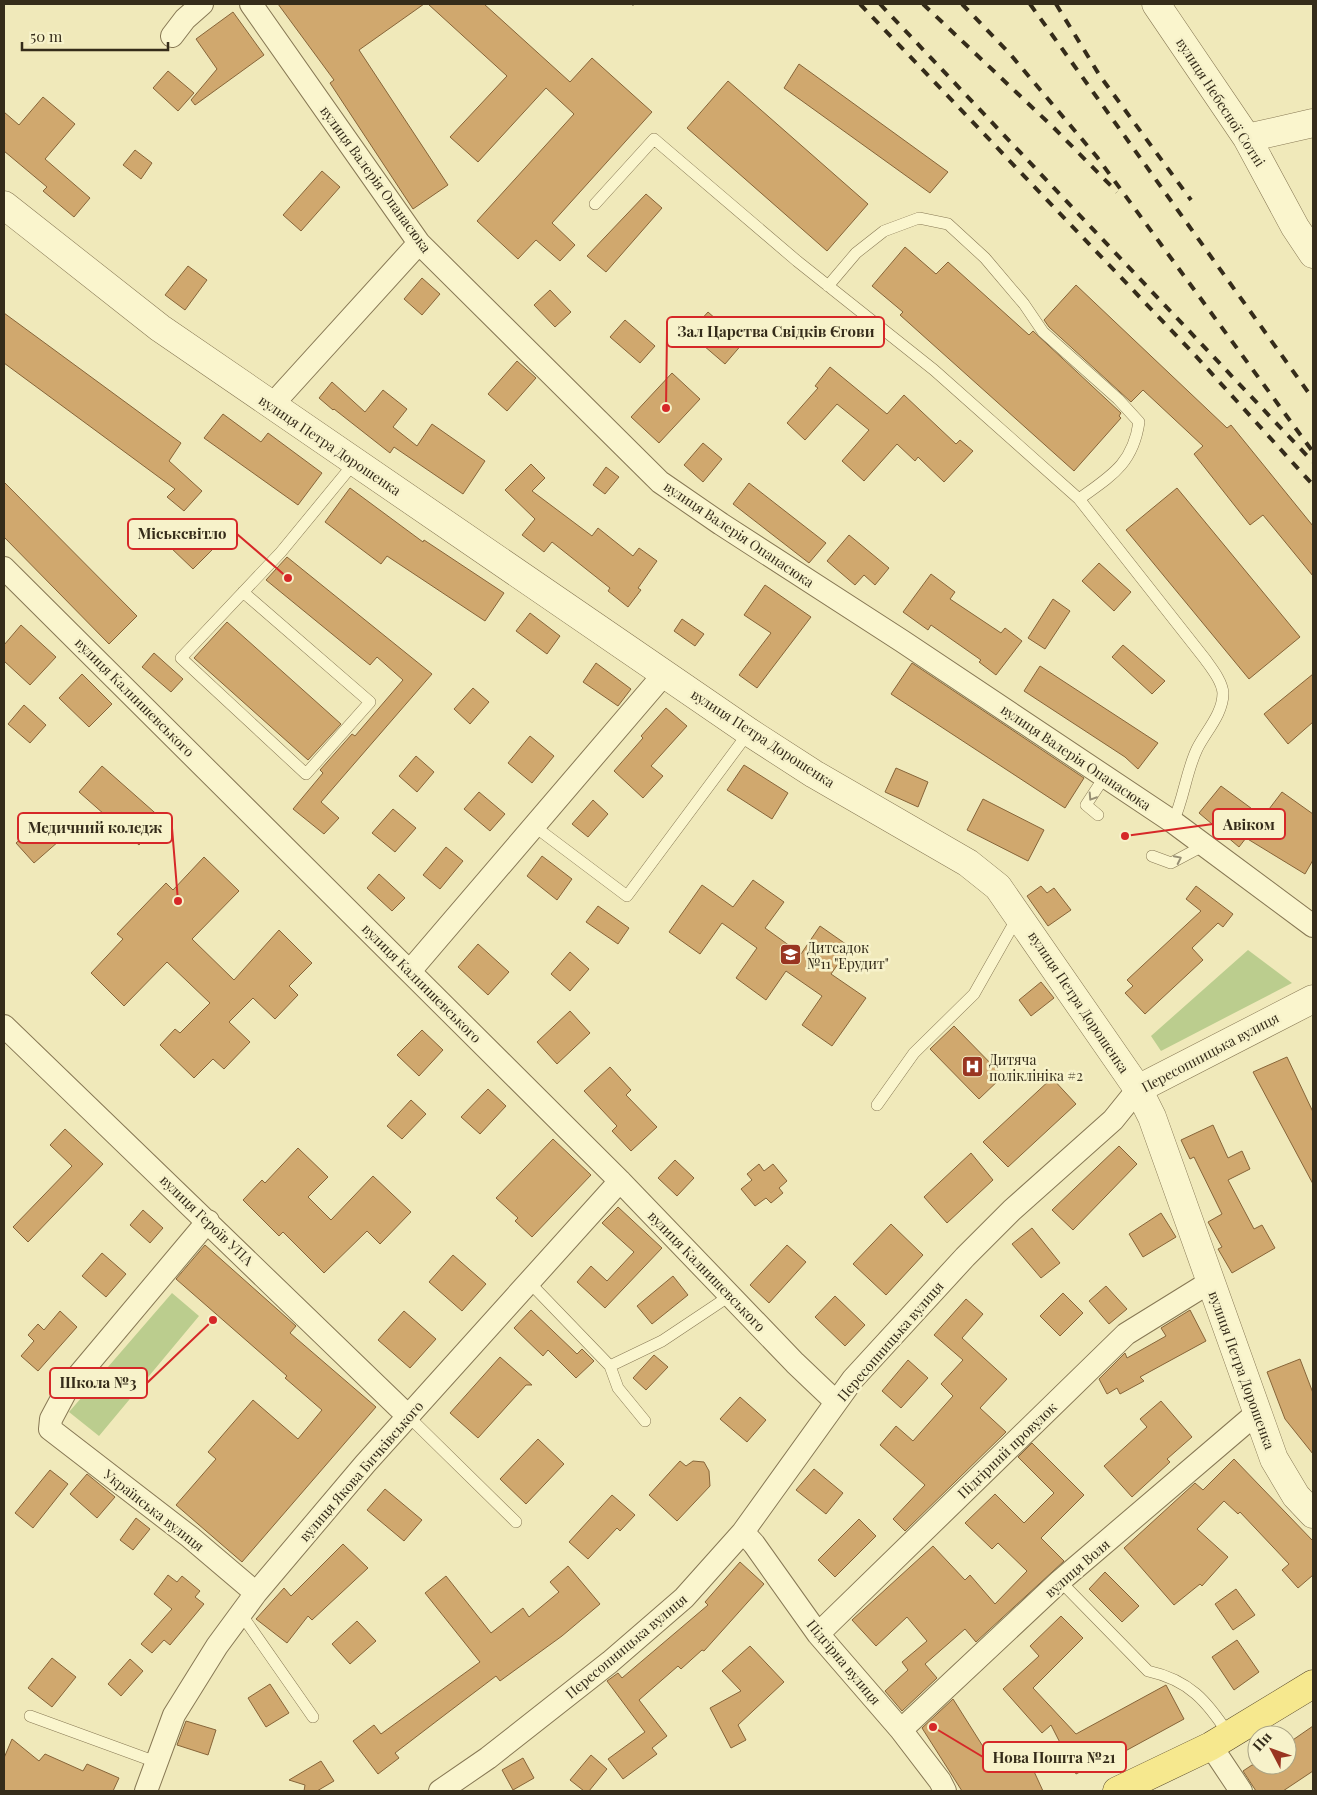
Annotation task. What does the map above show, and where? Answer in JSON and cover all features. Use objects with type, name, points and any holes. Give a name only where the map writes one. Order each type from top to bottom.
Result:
[{"type":"main road","points":[[1117,1791],[1220,1741],[1313,1684]]},
{"type":"street","points":[[172,36],[185,19],[202,4]]},
{"type":"street","name":"вулиця Валерія Опанасюка","points":[[251,4],[419,243],[660,482],[1173,822],[1313,926]]},
{"type":"street","name":"вулиця Небесної Сотні","points":[[1156,4],[1247,138],[1295,227],[1313,254]]},
{"type":"street","points":[[1247,138],[1313,123]]},
{"type":"street","name":"вулиця Петра Дорошенка","points":[[4,205],[160,328],[355,462],[749,732],[814,774],[968,863],[998,887],[1019,914],[1138,1089],[1152,1117],[1274,1459],[1296,1496],[1313,1514]]},
{"type":"street","points":[[272,405],[419,243]]},
{"type":"street","name":"вулиця Калнишевського","points":[[4,568],[620,1181],[795,1363],[836,1402]]},
{"type":"street","points":[[410,971],[665,673]]},
{"type":"street","name":"Пересопницька вулиця","points":[[440,1791],[488,1758],[610,1662],[684,1598],[743,1532],[853,1379],[965,1257],[1012,1210],[1113,1120],[1138,1089],[1159,1076],[1313,999]]},
{"type":"street","name":"вулиця Героїв УПА","points":[[4,1026],[409,1417]]},
{"type":"street","name":"вулиця Якова Бичківського","points":[[146,1791],[179,1706],[217,1646],[256,1593],[365,1464],[620,1181]]},
{"type":"street","name":"Українська вулиця","points":[[208,1221],[67,1389],[51,1419],[50,1429],[190,1537],[256,1593]]},
{"type":"street","name":"Підгірний провулок","points":[[818,1634],[1126,1334],[1210,1282]]},
{"type":"street","name":"вулиця Воля","points":[[901,1730],[1060,1581],[1258,1412]]},
{"type":"street","name":"Підгірна вулиця","points":[[743,1532],[754,1544],[818,1634],[901,1730],[940,1781],[945,1791]]},
{"type":"street","points":[[1220,1741],[1241,1791]]},
{"type":"lane","points":[[595,204],[654,139],[828,286],[934,370],[1079,499],[1205,659],[1218,678],[1223,693],[1220,709],[1197,749],[1182,802],[1173,822]]},
{"type":"lane","points":[[828,286],[856,253],[884,231],[919,218],[948,224],[985,258],[1024,304],[1043,332],[1118,399],[1139,422],[1136,442],[1128,456],[1109,477],[1079,499]]},
{"type":"lane","points":[[243,592],[370,702],[306,774],[181,658],[243,592],[281,552],[355,462]]},
{"type":"lane","points":[[534,826],[627,896],[749,732]]},
{"type":"lane","points":[[1098,815],[1086,805],[1105,776]]},
{"type":"lane","points":[[1152,856],[1171,863],[1203,846]]},
{"type":"lane","points":[[877,1105],[914,1052],[974,994],[1019,914]]},
{"type":"lane","points":[[530,1283],[610,1366],[618,1388],[645,1421]]},
{"type":"lane","points":[[610,1366],[662,1342],[731,1295]]},
{"type":"lane","points":[[409,1417],[516,1522]]},
{"type":"lane","points":[[1060,1581],[1148,1671],[1168,1675],[1194,1690],[1217,1715],[1220,1741]]},
{"type":"lane","points":[[240,1614],[313,1717]]},
{"type":"lane","points":[[30,1716],[156,1762]]},
{"type":"green space","points":[[1248,950],[1292,983],[1161,1051],[1151,1036]]},
{"type":"green space","points":[[172,1293],[199,1316],[99,1436],[69,1412]]},
{"type":"building","points":[[278,4],[424,4],[359,50],[448,185],[413,209],[330,83],[334,80]]},
{"type":"building","points":[[428,4],[484,4],[570,82],[592,58],[652,112],[552,223],[575,245],[560,261],[536,240],[518,259],[477,221],[574,114],[546,88],[478,162],[450,137],[507,76]]},
{"type":"building","points":[[233,12],[264,55],[195,105],[191,100],[217,69],[196,39]]},
{"type":"building","points":[[799,64],[948,172],[930,193],[784,88]]},
{"type":"building","points":[[168,71],[194,93],[178,111],[153,88]]},
{"type":"building","points":[[728,81],[868,204],[827,251],[687,128]]},
{"type":"building","points":[[43,97],[75,124],[45,159],[90,198],[74,217],[43,191],[47,187],[4,151],[4,112],[19,125]]},
{"type":"building","points":[[135,150],[152,163],[141,179],[123,165]]},
{"type":"building","points":[[322,171],[340,187],[301,231],[283,215]]},
{"type":"building","points":[[646,194],[662,208],[606,272],[587,256]]},
{"type":"building","points":[[905,247],[936,274],[948,262],[1029,335],[1033,331],[1121,413],[1119,416],[1121,418],[1074,471],[900,315],[903,312],[872,286]]},
{"type":"building","points":[[188,266],[207,280],[185,310],[165,295]]},
{"type":"building","points":[[422,278],[440,294],[422,315],[404,299]]},
{"type":"building","points":[[1076,285],[1227,428],[1231,425],[1313,526],[1313,576],[1263,515],[1250,525],[1194,454],[1203,446],[1143,390],[1131,402],[1049,327],[1044,320]]},
{"type":"building","points":[[550,290],[571,312],[555,327],[534,305]]},
{"type":"building","points":[[708,312],[743,343],[725,364],[689,333]]},
{"type":"building","points":[[4,313],[181,443],[169,461],[202,491],[184,511],[167,497],[175,489],[4,363]]},
{"type":"building","points":[[625,320],[655,346],[640,363],[610,337]]},
{"type":"building","points":[[517,361],[536,378],[507,411],[488,394]]},
{"type":"building","points":[[830,367],[887,414],[904,395],[956,444],[960,440],[973,451],[944,482],[918,457],[915,461],[897,444],[864,481],[842,461],[869,430],[837,404],[805,440],[787,423],[818,388],[815,386]]},
{"type":"building","points":[[672,373],[700,399],[659,443],[631,417]]},
{"type":"building","points":[[332,382],[365,412],[383,390],[407,409],[393,427],[417,446],[432,424],[485,461],[463,494],[394,447],[390,453],[333,410],[319,398]]},
{"type":"building","points":[[223,414],[261,442],[268,433],[322,473],[298,505],[204,438]]},
{"type":"building","points":[[703,443],[722,459],[703,482],[684,465]]},
{"type":"building","points":[[531,464],[545,478],[532,491],[592,536],[598,528],[633,556],[639,548],[657,561],[638,588],[641,590],[628,607],[608,591],[610,588],[552,542],[544,552],[522,535],[535,519],[505,490]]},
{"type":"building","points":[[606,467],[619,477],[605,494],[593,485]]},
{"type":"building","points":[[4,482],[137,616],[109,644],[4,537]]},
{"type":"building","points":[[749,483],[826,543],[809,563],[733,504]]},
{"type":"building","points":[[350,488],[423,542],[424,540],[504,593],[485,621],[387,556],[381,564],[325,522]]},
{"type":"building","points":[[1177,488],[1300,637],[1249,679],[1126,530]]},
{"type":"building","points":[[192,522],[217,545],[193,569],[169,546]]},
{"type":"building","points":[[849,535],[889,568],[875,585],[864,575],[855,585],[827,561]]},
{"type":"building","points":[[287,557],[432,674],[321,802],[339,818],[324,834],[293,809],[323,773],[320,770],[352,734],[355,736],[403,680],[377,657],[370,665],[266,580]]},
{"type":"building","points":[[1099,563],[1131,592],[1114,611],[1082,581]]},
{"type":"building","points":[[931,574],[955,592],[950,599],[1001,633],[1005,628],[1022,641],[996,675],[979,662],[981,660],[931,625],[928,630],[903,612]]},
{"type":"building","points":[[765,585],[811,617],[757,688],[739,675],[771,633],[744,615]]},
{"type":"building","points":[[1053,599],[1070,611],[1045,649],[1028,638]]},
{"type":"building","points":[[530,613],[560,636],[547,654],[516,631]]},
{"type":"building","points":[[682,619],[704,634],[695,646],[674,631]]},
{"type":"building","points":[[227,622],[341,724],[308,760],[194,658]]},
{"type":"building","points":[[21,625],[56,657],[30,685],[4,661],[4,645]]},
{"type":"building","points":[[1123,645],[1165,681],[1152,694],[1112,657]]},
{"type":"building","points":[[154,653],[183,679],[171,692],[142,667]]},
{"type":"building","points":[[596,663],[631,689],[618,706],[583,682]]},
{"type":"building","points":[[912,663],[1084,778],[1065,808],[891,694]]},
{"type":"building","points":[[1040,666],[1158,743],[1138,769],[1125,757],[1024,691]]},
{"type":"building","points":[[82,674],[112,704],[89,727],[59,698]]},
{"type":"building","points":[[1313,674],[1313,722],[1288,744],[1264,714]]},
{"type":"building","points":[[473,688],[489,702],[470,724],[454,709]]},
{"type":"building","points":[[24,705],[46,725],[30,743],[8,724]]},
{"type":"building","points":[[666,708],[687,726],[651,766],[663,776],[643,798],[614,771]]},
{"type":"building","points":[[530,736],[554,756],[532,783],[508,763]]},
{"type":"building","points":[[416,756],[434,772],[417,792],[399,776]]},
{"type":"building","points":[[744,765],[788,793],[772,819],[727,790]]},
{"type":"building","points":[[102,766],[162,819],[139,845],[79,792]]},
{"type":"building","points":[[896,768],[928,782],[918,807],[885,792]]},
{"type":"building","points":[[1221,786],[1263,817],[1282,792],[1313,814],[1313,860],[1305,874],[1246,838],[1239,847],[1199,813]]},
{"type":"building","points":[[479,792],[505,814],[490,831],[464,809]]},
{"type":"building","points":[[983,799],[1044,830],[1028,861],[967,830]]},
{"type":"building","points":[[593,800],[608,814],[588,837],[572,824]]},
{"type":"building","points":[[393,809],[416,828],[395,852],[372,833]]},
{"type":"building","points":[[41,821],[59,841],[34,863],[16,843]]},
{"type":"building","points":[[446,847],[463,861],[440,889],[423,875]]},
{"type":"building","points":[[542,856],[572,879],[557,900],[527,876]]},
{"type":"building","points":[[204,857],[239,891],[192,939],[234,980],[279,930],[312,963],[289,986],[298,995],[275,1019],[253,998],[229,1022],[250,1042],[224,1069],[213,1059],[194,1078],[160,1045],[175,1029],[180,1033],[210,1003],[167,962],[124,1006],[91,973],[123,939],[117,934],[166,883],[173,890]]},
{"type":"building","points":[[379,874],[405,898],[392,911],[367,888]]},
{"type":"building","points":[[753,880],[784,902],[765,928],[801,954],[820,926],[850,947],[831,974],[866,998],[832,1046],[802,1025],[822,996],[786,971],[766,1000],[736,978],[757,948],[722,923],[700,954],[669,932],[702,885],[733,907]]},
{"type":"building","points":[[1041,886],[1047,893],[1054,888],[1071,910],[1048,926],[1027,896]]},
{"type":"building","points":[[1196,886],[1233,914],[1223,927],[1218,923],[1192,948],[1203,960],[1145,1014],[1125,993],[1133,986],[1127,980],[1201,911],[1186,899]]},
{"type":"building","points":[[598,906],[629,928],[618,944],[586,922]]},
{"type":"building","points":[[478,944],[509,972],[488,995],[458,967]]},
{"type":"building","points":[[570,952],[589,969],[570,991],[551,974]]},
{"type":"building","points":[[1041,982],[1054,998],[1031,1016],[1019,1000]]},
{"type":"building","points":[[570,1011],[590,1033],[557,1064],[537,1042]]},
{"type":"building","points":[[954,1026],[1003,1076],[979,1099],[930,1049]]},
{"type":"building","points":[[422,1030],[443,1050],[419,1076],[397,1055]]},
{"type":"building","points":[[1287,1057],[1313,1112],[1313,1184],[1253,1072]]},
{"type":"building","points":[[610,1067],[631,1090],[626,1095],[657,1127],[631,1151],[612,1131],[617,1126],[584,1091]]},
{"type":"building","points":[[1052,1078],[1076,1104],[1008,1167],[983,1142]]},
{"type":"building","points":[[488,1089],[506,1106],[480,1134],[461,1117]]},
{"type":"building","points":[[411,1100],[426,1114],[402,1139],[387,1126]]},
{"type":"building","points":[[1213,1125],[1228,1158],[1242,1151],[1250,1169],[1228,1180],[1254,1229],[1262,1225],[1275,1248],[1232,1273],[1218,1249],[1222,1247],[1208,1222],[1222,1214],[1194,1157],[1190,1159],[1181,1140]]},
{"type":"building","points":[[65,1129],[103,1164],[28,1242],[13,1227],[72,1166],[50,1145]]},
{"type":"building","points":[[553,1139],[591,1175],[532,1237],[515,1221],[518,1218],[496,1198]]},
{"type":"building","points":[[1119,1146],[1137,1164],[1073,1230],[1052,1210]]},
{"type":"building","points":[[298,1148],[328,1177],[308,1197],[331,1220],[373,1176],[411,1212],[380,1244],[367,1231],[324,1273],[283,1232],[279,1236],[243,1200],[262,1180],[265,1183]]},
{"type":"building","points":[[971,1153],[993,1180],[947,1223],[924,1197]]},
{"type":"building","points":[[675,1160],[694,1178],[677,1196],[658,1178]]},
{"type":"building","points":[[759,1164],[764,1171],[773,1164],[787,1181],[779,1188],[783,1193],[771,1203],[766,1198],[755,1206],[741,1189],[752,1180],[747,1174]]},
{"type":"building","points":[[618,1207],[662,1248],[605,1308],[577,1282],[591,1266],[607,1281],[634,1252],[602,1223]]},
{"type":"building","points":[[143,1210],[163,1228],[150,1243],[130,1225]]},
{"type":"building","points":[[1161,1213],[1176,1237],[1143,1257],[1129,1234]]},
{"type":"building","points":[[891,1224],[923,1255],[886,1295],[853,1264]]},
{"type":"building","points":[[1032,1228],[1060,1263],[1041,1278],[1012,1244]]},
{"type":"building","points":[[205,1245],[296,1326],[290,1333],[376,1407],[242,1562],[176,1505],[216,1459],[208,1452],[253,1400],[298,1439],[322,1410],[285,1378],[287,1376],[176,1279]]},
{"type":"building","points":[[787,1245],[806,1262],[769,1303],[750,1285]]},
{"type":"building","points":[[102,1253],[126,1274],[106,1297],[82,1276]]},
{"type":"building","points":[[453,1255],[486,1284],[462,1311],[429,1282]]},
{"type":"building","points":[[673,1276],[688,1295],[652,1324],[637,1306]]},
{"type":"building","points":[[1106,1286],[1127,1309],[1109,1324],[1089,1301]]},
{"type":"building","points":[[1063,1293],[1083,1313],[1060,1336],[1040,1316]]},
{"type":"building","points":[[835,1296],[865,1325],[845,1346],[815,1317]]},
{"type":"building","points":[[966,1299],[983,1314],[962,1338],[1007,1379],[980,1408],[1006,1432],[905,1531],[893,1519],[925,1485],[880,1445],[896,1426],[913,1441],[953,1396],[941,1384],[963,1360],[934,1335]]},
{"type":"building","points":[[531,1310],[577,1354],[582,1349],[594,1361],[576,1378],[548,1350],[543,1356],[514,1328]]},
{"type":"building","points":[[1190,1310],[1206,1341],[1140,1377],[1144,1381],[1120,1394],[1117,1388],[1107,1394],[1099,1379],[1125,1353],[1127,1358],[1166,1336],[1161,1328]]},
{"type":"building","points":[[60,1311],[77,1327],[38,1371],[21,1356],[34,1341],[28,1335],[38,1324],[44,1330]]},
{"type":"building","points":[[404,1311],[436,1339],[410,1368],[378,1340]]},
{"type":"building","points":[[654,1355],[668,1367],[646,1390],[633,1378]]},
{"type":"building","points":[[500,1357],[532,1385],[526,1385],[478,1438],[450,1413]]},
{"type":"building","points":[[1300,1359],[1313,1393],[1313,1454],[1285,1419],[1267,1372]]},
{"type":"building","points":[[908,1360],[928,1378],[901,1408],[882,1391]]},
{"type":"building","points":[[740,1397],[766,1420],[747,1442],[720,1419]]},
{"type":"building","points":[[1161,1401],[1192,1437],[1167,1459],[1170,1462],[1132,1497],[1104,1466],[1147,1427],[1140,1419]]},
{"type":"building","points":[[538,1439],[564,1464],[526,1504],[500,1479]]},
{"type":"building","points":[[1032,1443],[1084,1495],[1041,1538],[1064,1561],[976,1642],[965,1629],[925,1664],[937,1678],[902,1711],[885,1691],[908,1670],[902,1662],[927,1641],[907,1617],[876,1646],[852,1620],[933,1546],[965,1580],[970,1575],[995,1604],[1027,1571],[998,1543],[992,1549],[965,1523],[995,1494],[1024,1523],[1054,1493],[1018,1457]]},
{"type":"building","points":[[1234,1459],[1313,1541],[1313,1575],[1298,1588],[1282,1570],[1289,1564],[1240,1512],[1238,1514],[1224,1501],[1197,1529],[1228,1557],[1202,1586],[1200,1584],[1174,1605],[1124,1548],[1195,1483],[1203,1490]]},
{"type":"building","points":[[680,1461],[686,1466],[693,1461],[704,1462],[709,1471],[710,1486],[677,1521],[649,1495]]},
{"type":"building","points":[[814,1469],[843,1493],[826,1514],[796,1490]]},
{"type":"building","points":[[50,1470],[68,1484],[33,1528],[15,1513]]},
{"type":"building","points":[[87,1474],[115,1497],[97,1518],[70,1494]]},
{"type":"building","points":[[385,1489],[422,1520],[404,1541],[367,1510]]},
{"type":"building","points":[[612,1495],[635,1515],[620,1531],[617,1528],[588,1559],[569,1542]]},
{"type":"building","points":[[136,1518],[150,1529],[133,1550],[120,1540]]},
{"type":"building","points":[[859,1519],[876,1536],[835,1577],[818,1560]]},
{"type":"building","points":[[343,1544],[368,1568],[312,1620],[308,1616],[287,1643],[256,1619],[284,1588],[291,1596]]},
{"type":"building","points":[[740,1562],[764,1584],[704,1651],[702,1650],[681,1669],[678,1666],[639,1700],[667,1736],[652,1748],[657,1754],[623,1779],[608,1759],[645,1732],[607,1681],[618,1673],[622,1678],[708,1605],[705,1602]]},
{"type":"building","points":[[568,1566],[600,1604],[562,1636],[500,1681],[496,1676],[442,1717],[395,1753],[399,1758],[378,1774],[353,1741],[374,1725],[381,1734],[480,1662],[425,1593],[446,1576],[491,1633],[523,1608],[529,1617],[559,1592],[550,1582]]},
{"type":"building","points":[[1105,1572],[1139,1606],[1122,1622],[1089,1589]]},
{"type":"building","points":[[168,1575],[177,1582],[182,1576],[200,1591],[195,1597],[204,1604],[170,1645],[164,1640],[152,1653],[141,1644],[172,1609],[154,1594]]},
{"type":"building","points":[[1236,1589],[1255,1615],[1233,1630],[1215,1604]]},
{"type":"building","points":[[1061,1616],[1083,1638],[1033,1688],[1076,1734],[1166,1685],[1184,1719],[1118,1755],[1117,1753],[1076,1774],[1051,1725],[1042,1733],[1003,1689],[1039,1656],[1030,1646]]},
{"type":"building","points":[[357,1621],[376,1641],[350,1664],[332,1644]]},
{"type":"building","points":[[1237,1640],[1259,1672],[1234,1690],[1212,1657]]},
{"type":"building","points":[[750,1646],[784,1682],[738,1725],[746,1740],[731,1748],[710,1708],[741,1691],[722,1671]]},
{"type":"building","points":[[52,1658],[76,1677],[52,1707],[28,1688]]},
{"type":"building","points":[[130,1659],[143,1671],[121,1696],[108,1684]]},
{"type":"building","points":[[270,1684],[289,1713],[266,1727],[248,1698]]},
{"type":"building","points":[[953,1699],[996,1767],[1026,1754],[1043,1791],[962,1791],[922,1728]]},
{"type":"building","points":[[186,1721],[216,1730],[208,1755],[177,1745]]},
{"type":"building","points":[[1313,1726],[1313,1771],[1283,1791],[1256,1791],[1243,1771],[1247,1768],[1247,1775],[1297,1775],[1297,1737]]},
{"type":"building","points":[[12,1739],[39,1761],[45,1754],[83,1771],[87,1764],[119,1778],[113,1791],[4,1791],[4,1758]]},
{"type":"building","points":[[591,1755],[607,1769],[589,1791],[584,1791],[570,1780]]},
{"type":"building","points":[[523,1758],[534,1778],[513,1790],[502,1770]]},
{"type":"building","points":[[321,1761],[334,1781],[317,1791],[304,1791],[305,1785],[289,1780]]},
{"type":"railway","points":[[860,4],[1194,354],[1313,485]]},
{"type":"railway","points":[[880,4],[1313,462]]},
{"type":"railway","points":[[923,4],[1054,128],[1117,192]]},
{"type":"railway","points":[[962,4],[1010,54],[1097,157],[1313,452]]},
{"type":"railway","points":[[1030,4],[1313,399]]},
{"type":"railway","points":[[1056,4],[1100,76],[1191,200]]},
{"type":"place","name":"Зал Царства Свідків Єгови","points":[[666,408]]},
{"type":"place","name":"Міськсвітло","points":[[288,578]]},
{"type":"place","name":"Авіком","points":[[1125,836]]},
{"type":"place","name":"Медичний коледж","points":[[178,901]]},
{"type":"place","name":"Дитсадок №11 \"Ерудит\"","points":[[791,955]]},
{"type":"place","name":"Дитяча поліклініка #2","points":[[973,1067]]},
{"type":"place","name":"Школа №3","points":[[213,1320]]},
{"type":"place","name":"Нова Пошта №21","points":[[933,1727]]}]
